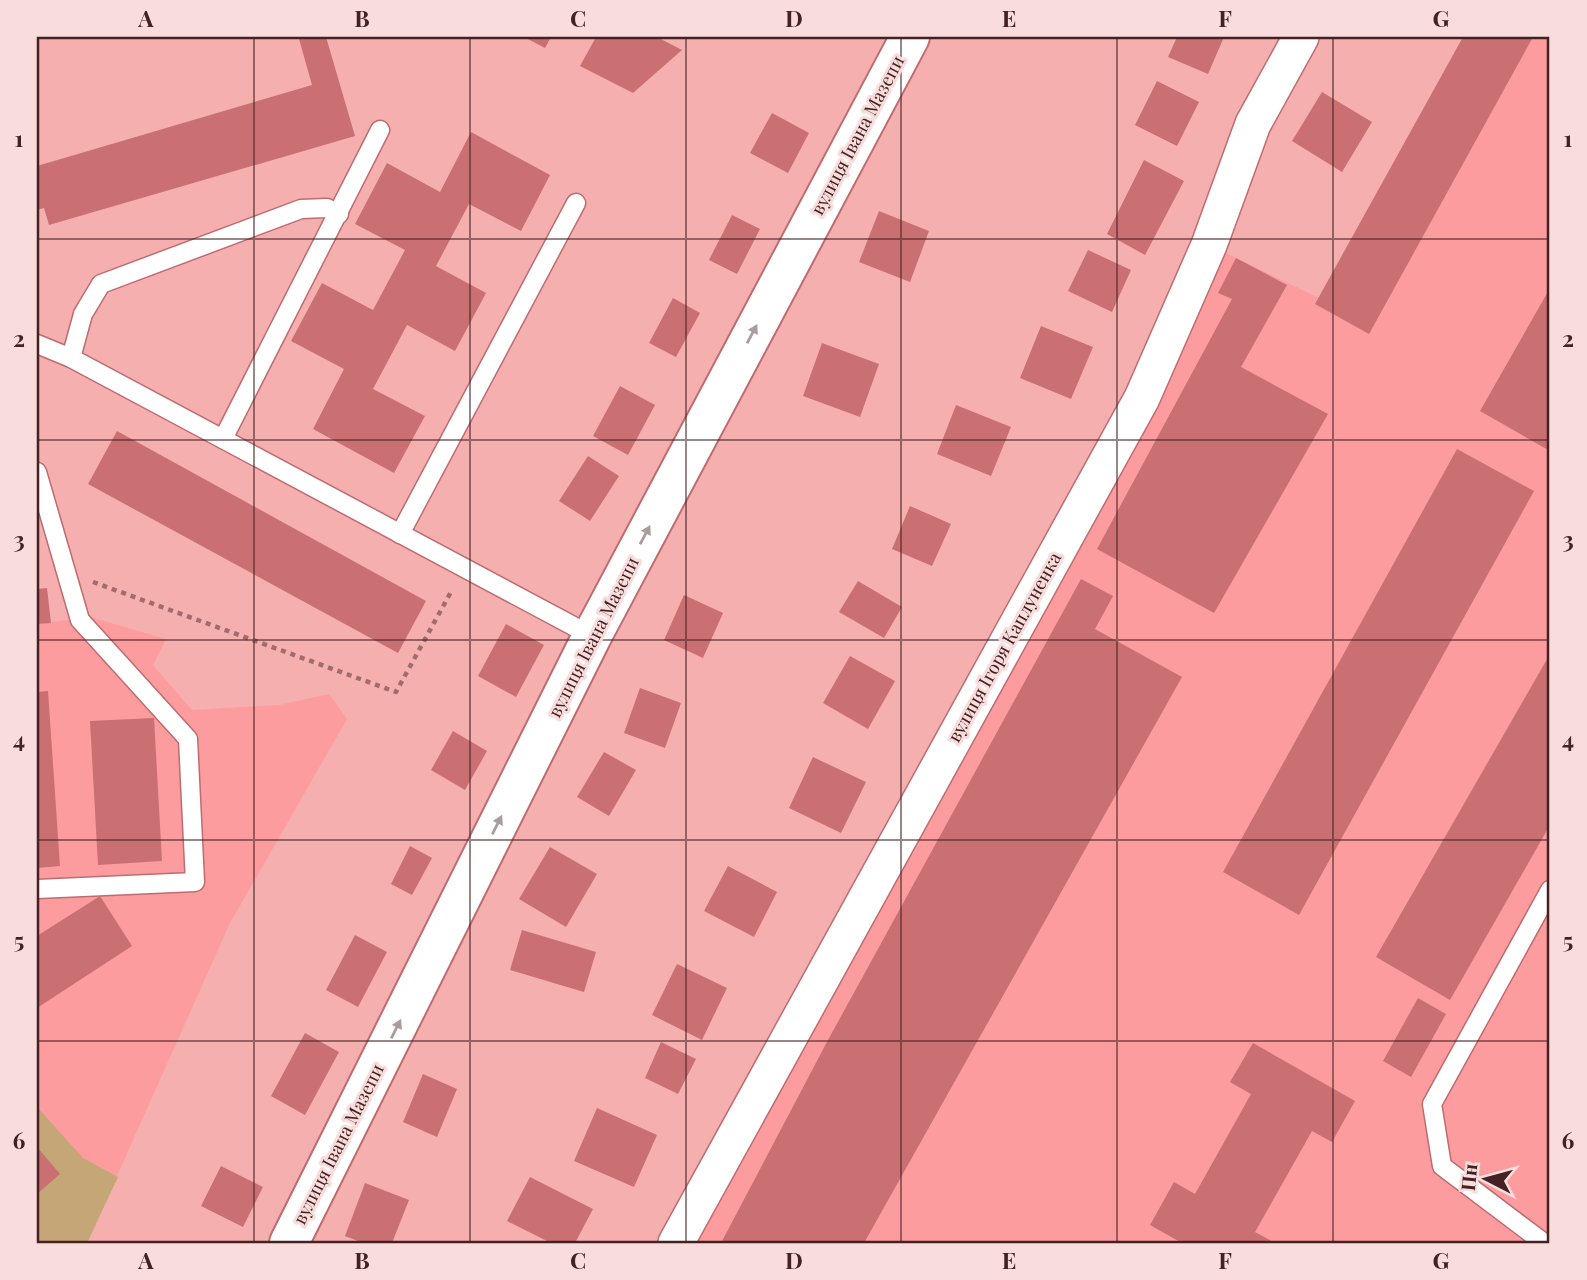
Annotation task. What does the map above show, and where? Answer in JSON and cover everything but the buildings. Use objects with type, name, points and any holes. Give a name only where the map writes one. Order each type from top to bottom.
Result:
[{"type":"street","name":"вулиця Івана Мазепи","points":[[289,1243],[592,636],[909,37]]},
{"type":"street","name":"вулиця Ігоря Каплуненка","points":[[676,1243],[1142,398],[1209,245],[1253,124],[1301,37]]},
{"type":"lane","points":[[223,439],[380,131]]},
{"type":"lane","points":[[400,534],[576,203]]},
{"type":"lane","points":[[71,358],[83,314],[102,284],[301,209],[327,208],[339,214]]},
{"type":"lane","points":[[37,344],[71,358],[592,636]]},
{"type":"lane","points":[[37,472],[80,620],[188,739],[195,882],[37,889]]},
{"type":"lane","points":[[1544,1243],[1442,1166],[1432,1104],[1550,890]]},
{"type":"path","points":[[66,572],[396,692],[464,569]]},
{"type":"shaded area","points":[[1463,37],[1550,37],[1550,1243],[676,1243],[1209,245],[1319,298]]},
{"type":"shaded area","points":[[90,617],[166,639],[153,665],[192,710],[279,705],[329,694],[347,719],[230,923],[87,1243],[37,1243],[37,624]]},
{"type":"shaded area","points":[[37,1107],[83,1158],[118,1177],[87,1243],[37,1243]]}]
